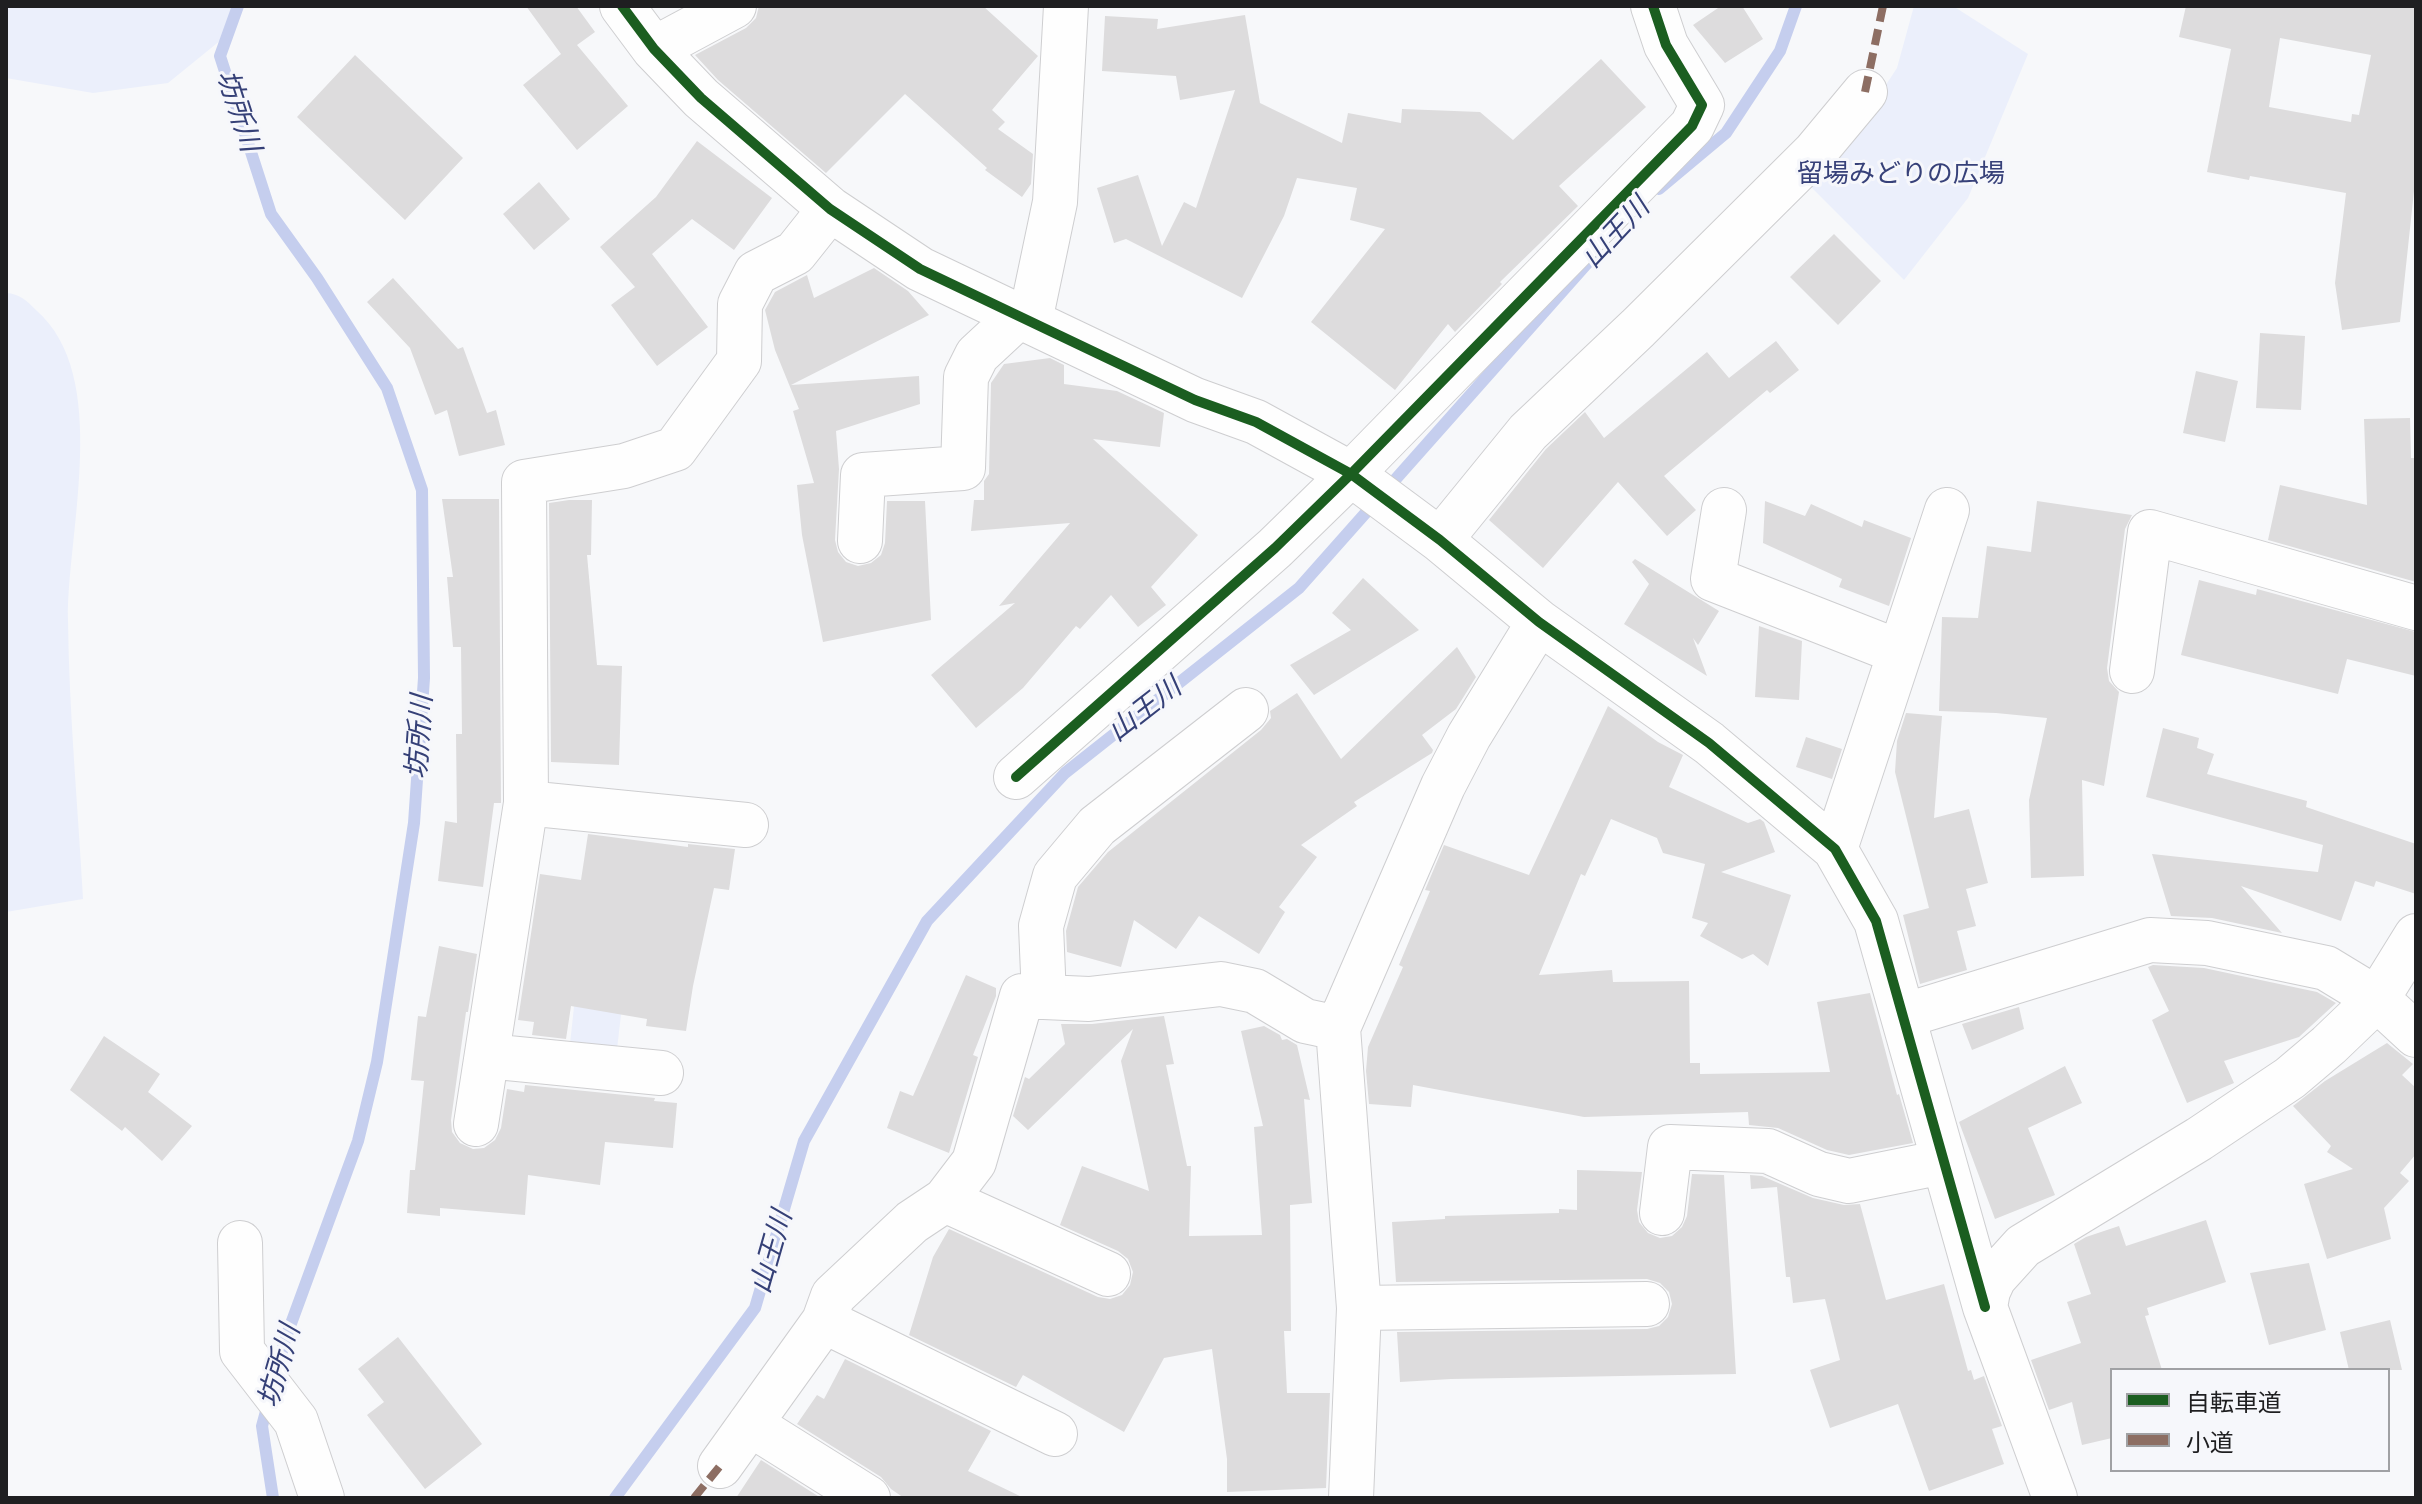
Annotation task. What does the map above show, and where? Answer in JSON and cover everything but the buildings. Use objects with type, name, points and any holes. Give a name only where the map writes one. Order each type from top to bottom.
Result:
[{"type":"street","points":[[622,6],[654,49],[701,98],[830,209],[920,269],[1195,400],[1256,422],[1351,474],[1539,622],[1709,743],[1835,849],[1876,921],[1985,1307],[2055,1498]]},
{"type":"street","points":[[654,49],[734,6]]},
{"type":"street","points":[[860,541],[863,475],[963,468],[966,377],[977,355],[1025,318],[1055,202],[1066,6]]},
{"type":"street","points":[[1016,777],[1275,548],[1692,126],[1702,105],[1666,45],[1653,6]]},
{"type":"street","points":[[1428,532],[1805,163],[1865,92]]},
{"type":"street","points":[[476,1124],[526,803],[524,482],[624,466],[675,449],[739,361],[740,304],[756,273],[795,253],[830,209]]},
{"type":"street","points":[[1724,510],[1713,579],[1899,652]]},
{"type":"street","points":[[1835,849],[1947,510]]},
{"type":"street","points":[[2132,671],[2150,532],[2416,608]]},
{"type":"street","points":[[1351,1498],[1359,1308],[1338,1028],[1443,786],[1469,736],[1539,622]]},
{"type":"street","points":[[1044,997],[1041,926],[1055,876],[1097,826],[1246,710]]},
{"type":"street","points":[[526,803],[746,825]]},
{"type":"street","points":[[1985,1307],[1994,1278],[2023,1246],[2199,1139],[2290,1078],[2377,999],[2416,936]]},
{"type":"street","points":[[1903,1016],[2150,940],[2207,943],[2326,968],[2377,999],[2416,1035]]},
{"type":"street","points":[[720,1466],[824,1321],[833,1296],[912,1222],[945,1200],[974,1162],[1022,996],[1089,999],[1221,984],[1255,991],[1305,1021],[1338,1028]]},
{"type":"street","points":[[487,1056],[661,1073]]},
{"type":"street","points":[[1662,1213],[1670,1147],[1768,1151],[1819,1174],[1849,1181],[1943,1162]]},
{"type":"street","points":[[945,1200],[1108,1274]]},
{"type":"street","points":[[240,1243],[242,1351],[296,1421],[322,1498]]},
{"type":"street","points":[[1359,1308],[1647,1304]]},
{"type":"street","points":[[824,1321],[1055,1434]]},
{"type":"street","points":[[750,1424],[868,1498]]},
{"type":"green space","points":[[6,6],[232,6],[221,40],[168,83],[93,93],[6,78]]},
{"type":"green space","name":"留場みどりの広場","points":[[1914,6],[1953,6],[2028,54],[1968,198],[1904,280],[1802,178],[1870,109],[1897,68]]},
{"type":"green space","points":[[6,293],[19,296],[29,303],[59,339],[73,374],[79,414],[80,457],[68,620],[83,899],[6,912]]},
{"type":"green space","points":[[581,942],[629,945],[616,1058],[569,1053]]},
{"type":"waterway","name":"坊所川","points":[[238,6],[220,56],[271,214],[317,278],[387,388],[422,490],[424,678],[414,823],[377,1062],[358,1141],[285,1340],[275,1379]]},
{"type":"waterway","name":"山王川","points":[[1659,189],[1726,133],[1780,51],[1796,6]]},
{"type":"waterway","name":"山王川","points":[[615,1498],[755,1308],[804,1141],[927,921],[1065,773],[1299,588],[1591,259]]},
{"type":"waterway","name":"坊所川","points":[[268,1404],[262,1426],[273,1498]]},
{"type":"marked path","points":[[1865,92],[1883,6]]},
{"type":"marked path","points":[[694,1498],[720,1466]]},
{"type":"cycle path","points":[[622,6],[654,49],[701,98],[830,209],[920,269],[1195,400],[1256,422],[1351,474],[1440,540],[1539,622],[1709,743],[1835,849],[1876,921],[1985,1307]]},
{"type":"cycle path","points":[[1016,777],[1275,548],[1692,126],[1702,105],[1666,45],[1653,6]]}]
